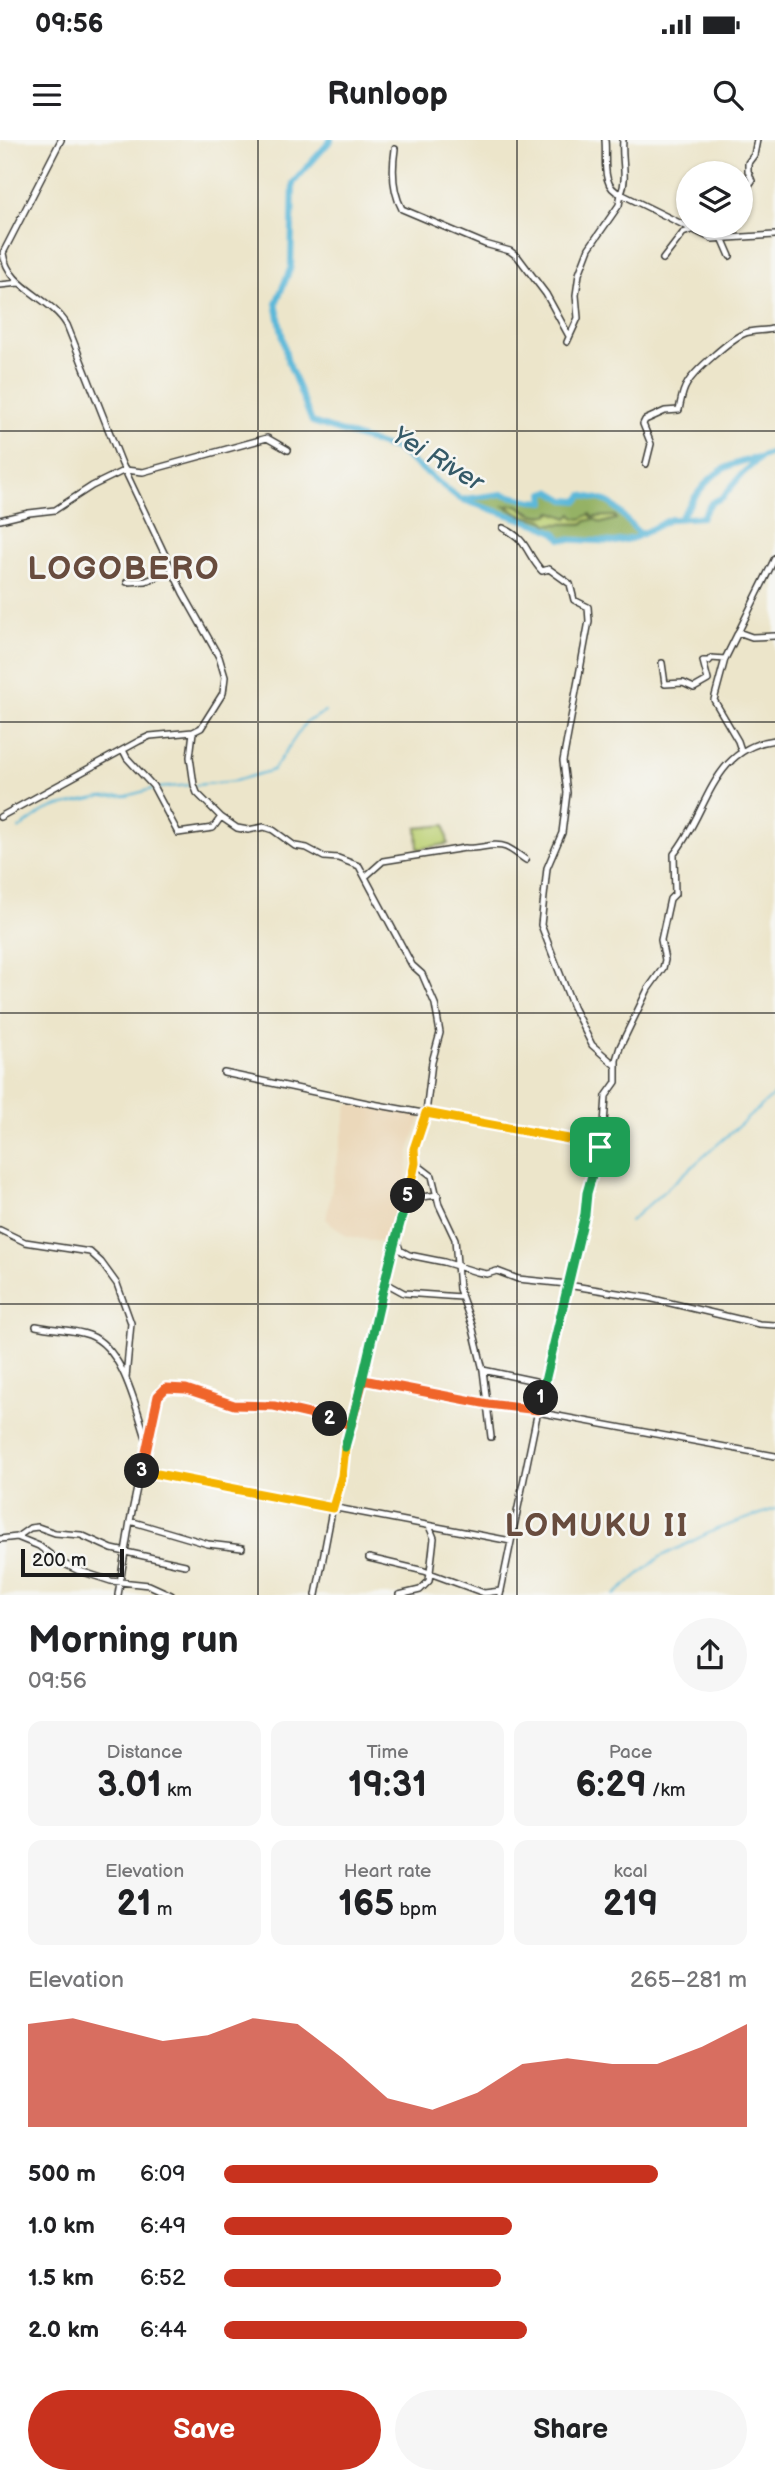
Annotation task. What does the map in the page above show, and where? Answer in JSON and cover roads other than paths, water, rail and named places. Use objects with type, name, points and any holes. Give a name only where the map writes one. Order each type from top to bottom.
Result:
[{"type":"street","points":[[0,817],[150,736],[193,732],[201,728],[220,698],[225,677],[219,657],[172,571],[125,470],[67,325],[51,306],[19,283],[8,270],[3,253],[61,140]]},
{"type":"street","points":[[605,140],[609,184],[613,191],[676,221]]},
{"type":"street","points":[[395,149],[394,174],[397,199],[402,209],[485,244],[510,251],[518,257],[546,294],[568,339],[578,317],[576,295],[579,274],[589,248],[619,205],[625,178],[621,158],[623,140]]},
{"type":"street","points":[[750,161],[754,155],[757,140]]},
{"type":"street","points":[[753,236],[775,235]]},
{"type":"street","points":[[663,259],[679,238]]},
{"type":"street","points":[[721,238],[730,256]]},
{"type":"street","points":[[0,285],[19,283]]},
{"type":"street","points":[[646,464],[650,444],[643,424],[645,419],[665,411],[678,410],[687,382],[703,364],[736,338],[755,330],[775,328]]},
{"type":"street","points":[[0,520],[55,510],[92,486],[125,470],[143,472],[267,438],[288,450]]},
{"type":"street","points":[[503,528],[518,535],[526,545],[533,562],[542,571],[550,569],[570,584],[574,600],[588,607],[589,621],[563,761],[567,793],[562,833],[547,868],[541,925],[573,1007],[592,1045],[616,1066]]},
{"type":"street","points":[[741,750],[714,700],[725,659],[775,558]]},
{"type":"street","points":[[127,582],[146,581],[172,571]]},
{"type":"street","points":[[738,632],[752,637],[775,636]]},
{"type":"street","points":[[662,663],[664,684],[683,683],[694,688],[708,680],[703,661],[709,661],[711,658],[725,659]]},
{"type":"street","points":[[193,732],[190,757],[194,785],[197,793],[221,817],[237,828],[248,830],[264,827],[273,830],[295,846],[359,866],[412,965],[422,974],[435,1004],[440,1033],[432,1062],[426,1113],[414,1149],[415,1163],[408,1195],[344,1450],[342,1476],[333,1508],[317,1594],[327,1595]]},
{"type":"street","points":[[369,1558],[430,1574],[484,1594],[501,1593],[543,1386],[585,1214],[587,1193],[603,1138],[606,1096],[616,1082],[620,1046],[665,960],[661,940],[670,899],[675,894],[674,854],[685,840],[714,781],[741,750],[775,740]]},
{"type":"street","points":[[123,750],[153,786],[178,833],[213,828],[221,817]]},
{"type":"street","points":[[365,877],[383,861],[465,848],[476,850],[495,845],[506,847],[526,860]]},
{"type":"street","points":[[223,1073],[600,1147]]},
{"type":"street","points":[[415,1163],[432,1176],[439,1205],[455,1239],[461,1297],[472,1325],[483,1370],[491,1437]]},
{"type":"street","points":[[408,1195],[438,1195]]},
{"type":"street","points":[[0,1230],[26,1242],[90,1252],[101,1262],[117,1284],[131,1323],[126,1378]]},
{"type":"street","points":[[396,1241],[400,1250],[409,1255],[484,1274],[497,1271],[529,1281],[649,1298],[759,1324],[775,1325]]},
{"type":"street","points":[[384,1282],[404,1293],[461,1297]]},
{"type":"street","points":[[36,1326],[88,1335],[103,1342],[126,1378],[147,1441]]},
{"type":"street","points":[[483,1370],[535,1381],[543,1386]]},
{"type":"street","points":[[363,1380],[775,1455]]},
{"type":"street","points":[[118,1595],[147,1441],[158,1396],[166,1388],[204,1395],[234,1405],[266,1405],[292,1409],[351,1425]]},
{"type":"street","points":[[141,1471],[511,1541]]},
{"type":"street","points":[[130,1521],[208,1544],[242,1548]]},
{"type":"street","points":[[399,1595],[420,1590],[427,1585],[434,1538],[429,1526]]},
{"type":"street","points":[[0,1539],[17,1536],[30,1528],[38,1527],[59,1534],[81,1535],[125,1552],[185,1565]]},
{"type":"street","points":[[17,1536],[39,1546],[68,1566],[120,1582],[149,1586],[171,1595]]},
{"type":"waterway","name":"Yei River","points":[[331,140],[293,183],[291,267],[276,303],[287,359],[312,422],[397,450],[460,499],[542,526],[556,533],[561,539],[615,542],[634,538],[671,519],[702,517],[711,503],[723,497],[761,457],[775,452]]},
{"type":"waterway","points":[[680,518],[704,485],[720,471],[731,465],[759,458]]},
{"type":"waterway","points":[[465,499],[502,494],[545,502],[544,493],[550,491],[565,500],[578,501],[583,495],[611,504],[641,534]]},
{"type":"waterway","points":[[196,785],[235,781],[273,770],[306,722],[325,712]]},
{"type":"waterway","points":[[158,788],[190,785]]},
{"type":"waterway","points":[[19,829],[44,811],[55,807],[101,797],[127,796],[152,789]]},
{"type":"waterway","points":[[630,1221],[775,1094]]},
{"type":"waterway","points":[[614,1595],[660,1557],[717,1529],[775,1509]]},
{"type":"district","name":"LOGOBERO","points":[[124,568]]},
{"type":"district","name":"LOMUKU II","points":[[597,1525]]}]
